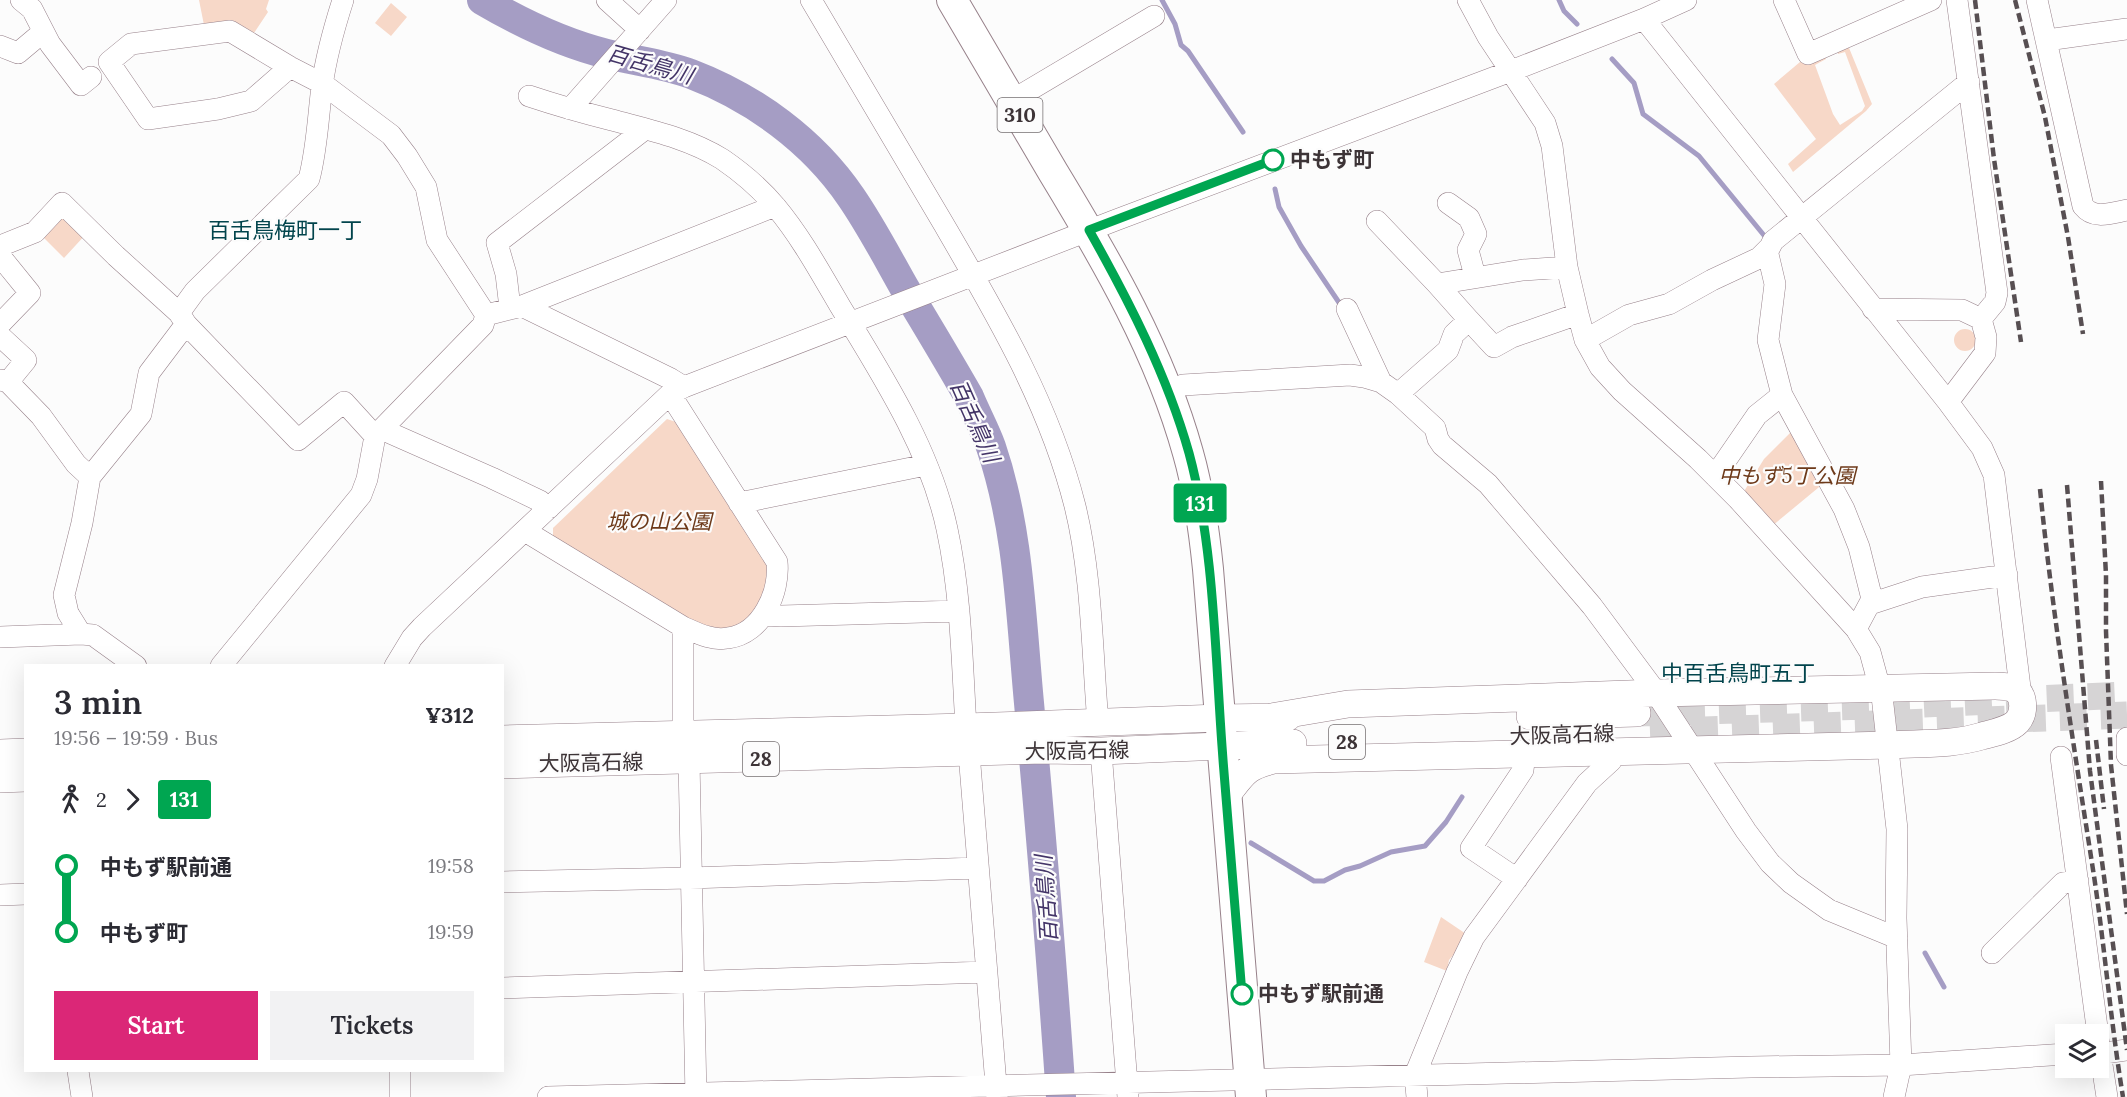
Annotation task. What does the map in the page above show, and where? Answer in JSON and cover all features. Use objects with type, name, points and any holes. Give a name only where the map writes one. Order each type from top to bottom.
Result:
[{"type":"highway","name":"310","points":[[952,0],[1089,230],[1141,328],[1168,392],[1188,453],[1200,502],[1208,569],[1250,1088]]},
{"type":"main road","points":[[1226,796],[1250,768],[1274,760],[1889,745],[1961,741],[2014,724],[2021,716],[2022,706],[2019,693],[2012,688],[1985,686],[1656,693],[1348,704],[1271,717]]},
{"type":"main road","name":"大阪高石線","points":[[504,765],[686,748],[1030,738],[1098,723],[1221,732],[1644,722],[1271,717],[1221,732],[1101,751],[1030,738]]},
{"type":"main road","name":"大阪高石線","points":[[504,739],[686,748]]},
{"type":"main road","points":[[0,753],[24,752]]},
{"type":"main road","points":[[0,779],[24,778]]},
{"type":"street","points":[[21,0],[32,9],[50,44],[81,85],[91,77]]},
{"type":"street","points":[[81,633],[68,613],[64,595],[82,523],[90,477],[141,414],[149,373],[183,318],[195,291],[309,179],[333,31],[343,0]]},
{"type":"street","points":[[607,0],[640,30]]},
{"type":"street","points":[[570,109],[666,0]]},
{"type":"street","points":[[811,0],[974,275],[1016,350],[1050,425],[1075,507],[1086,571],[1098,723]]},
{"type":"street","points":[[1468,0],[1488,37],[1545,123],[1552,146],[1568,267],[1578,314],[1585,340],[1600,367],[1622,391],[1715,476],[1856,628],[1870,652],[1880,688],[1889,745],[1897,829],[1897,938],[1901,1065],[1894,1097]]},
{"type":"street","points":[[396,664],[412,638],[677,391],[1089,230],[1511,71],[1644,19],[1686,0]]},
{"type":"street","points":[[1784,0],[1808,54],[1931,0]]},
{"type":"street","points":[[1957,0],[1997,293],[1995,302],[1981,319]]},
{"type":"street","points":[[2037,0],[2083,206],[2095,215],[2127,210]]},
{"type":"street","points":[[1011,100],[1154,16]]},
{"type":"street","points":[[1644,19],[1982,448],[1994,475],[2022,706]]},
{"type":"street","points":[[2047,40],[2127,29]]},
{"type":"street","points":[[223,664],[361,495],[378,432],[483,326],[486,315],[437,240],[426,187],[407,156],[391,135],[323,84],[230,31],[132,44],[109,62],[148,119],[218,109],[250,100],[290,67]]},
{"type":"street","points":[[0,46],[18,53],[43,32]]},
{"type":"street","points":[[1585,340],[1629,315],[1669,304],[1712,280],[1759,258],[1773,241],[1969,82]]},
{"type":"street","points":[[529,96],[691,144],[722,159],[744,176],[775,206],[798,236],[892,396],[926,465],[947,528],[959,611],[967,740],[996,1092]]},
{"type":"street","points":[[525,531],[683,627],[708,638],[727,639],[741,635],[763,615],[773,596],[778,578],[777,562],[739,503],[671,379],[516,307],[497,243],[645,129]]},
{"type":"street","points":[[0,246],[36,232],[62,203],[183,318],[298,440],[344,402],[378,432],[492,478],[540,501],[549,508]]},
{"type":"street","points":[[1448,203],[1469,218],[1476,234],[1468,250],[1475,276]]},
{"type":"street","points":[[486,315],[516,307],[775,206]]},
{"type":"street","points":[[1377,222],[1494,347],[1512,337],[1578,314]]},
{"type":"street","points":[[1767,250],[1775,284],[1768,338],[1782,395],[1853,528],[1872,598],[1856,628]]},
{"type":"street","points":[[0,256],[30,293],[0,324]]},
{"type":"street","points":[[1437,284],[1475,276],[1568,267]]},
{"type":"street","points":[[1347,309],[1389,388],[1435,428],[1438,439],[1443,445],[1488,484],[1592,606],[1656,693],[1766,859],[1779,873],[1828,910],[1897,938]]},
{"type":"street","points":[[1873,309],[1962,310],[1981,319],[1986,337],[1985,353],[1948,402]]},
{"type":"street","points":[[1389,388],[1448,350],[1454,334],[1469,320]]},
{"type":"street","points":[[0,336],[26,360],[4,381],[41,416],[76,464],[90,477]]},
{"type":"street","points":[[1168,392],[1184,385],[1350,375],[1389,388]]},
{"type":"street","points":[[1715,476],[1747,427],[1757,415],[1782,395]]},
{"type":"street","points":[[739,503],[926,465]]},
{"type":"street","points":[[1870,604],[1922,587],[2007,575]]},
{"type":"street","points":[[763,615],[959,611]]},
{"type":"street","points":[[683,627],[696,1095]]},
{"type":"street","points":[[0,637],[81,633],[93,635],[132,664]]},
{"type":"street","points":[[1985,686],[2001,681],[2008,674],[2013,665],[2016,646]]},
{"type":"street","points":[[2127,738],[2127,755]]},
{"type":"street","points":[[1101,751],[1127,1089]]},
{"type":"street","points":[[1417,1087],[1457,972],[1474,937],[1587,783],[1611,761],[1615,751]]},
{"type":"street","points":[[1517,879],[1471,848],[1522,770],[1524,753]]},
{"type":"street","points":[[2061,758],[2096,1024]]},
{"type":"street","points":[[504,882],[977,868]]},
{"type":"street","points":[[1992,953],[2063,883],[2078,881]]},
{"type":"street","points":[[0,895],[24,894]]},
{"type":"street","points":[[504,988],[986,972]]},
{"type":"street","points":[[2109,1047],[2127,1050]]},
{"type":"street","points":[[548,1097],[996,1092],[1061,1084],[1127,1089],[1417,1087],[1901,1065],[2055,1055]]},
{"type":"street","points":[[78,1072],[82,1097]]},
{"type":"street","points":[[399,1072],[400,1097]]},
{"type":"street","points":[[2104,1078],[2107,1097]]},
{"type":"street","points":[[1417,1087],[1437,1097]]},
{"type":"green space","points":[[199,0],[269,0],[266,9],[268,12],[254,33],[232,20],[204,25]]},
{"type":"green space","points":[[391,3],[407,17],[391,36],[375,23]]},
{"type":"green space","points":[[1847,43],[1872,104],[1793,172],[1788,164],[1816,139],[1774,84],[1800,62],[1824,52],[1826,59],[1815,65],[1833,114],[1840,125],[1862,111],[1865,106],[1845,52],[1838,54],[1836,47]]},
{"type":"green space","points":[[63,212],[87,233],[64,258],[42,236]]},
{"type":"green space","points":[[1961,329],[1969,329],[1976,336],[1976,344],[1969,351],[1961,351],[1954,344],[1954,336]]},
{"type":"green space","name":"城の山公園","points":[[667,419],[676,422],[769,561],[767,591],[747,621],[729,629],[709,628],[686,618],[553,539],[553,528]]},
{"type":"green space","name":"中もず5丁公園","points":[[1792,431],[1824,483],[1772,526],[1743,493],[1764,459]]},
{"type":"green space","points":[[1441,917],[1469,936],[1449,960],[1447,971],[1424,962]]},
{"type":"waterway","name":"百舌鳥川","points":[[482,0],[512,17],[574,44],[607,54],[660,65],[714,84],[759,109],[800,140],[819,158],[851,197],[969,397],[989,441],[1008,510],[1013,542],[1021,606],[1061,1097]]},
{"type":"waterway","points":[[1162,0],[1175,24],[1181,45],[1188,51],[1243,132]]},
{"type":"waterway","points":[[1559,0],[1564,11],[1577,24]]},
{"type":"waterway","points":[[1612,59],[1634,83],[1643,114],[1699,156],[1767,239]]},
{"type":"waterway","points":[[1275,189],[1279,207],[1301,246],[1342,307]]},
{"type":"waterway","points":[[1251,843],[1314,881],[1324,881],[1391,852],[1425,846],[1446,822],[1462,797]]},
{"type":"waterway","points":[[1925,953],[1944,987]]},
{"type":"tunnel","points":[[1637,713],[2127,695]]},
{"type":"tunnel","points":[[1650,732],[2127,715]]},
{"type":"railway","points":[[1975,0],[1994,159],[2021,342]]},
{"type":"railway","points":[[2015,0],[2045,117],[2068,237],[2083,334]]},
{"type":"railway","points":[[2101,481],[2111,765],[2127,914]]},
{"type":"railway","points":[[2067,485],[2090,771],[2127,1050]]},
{"type":"railway","points":[[2040,489],[2058,635],[2094,876],[2123,1097]]},
{"type":"railway","points":[[2096,740],[2104,809]]},
{"type":"bus line","name":"131","points":[[1242,994],[1221,718],[1200,502],[1188,453],[1168,392],[1145,338],[1089,230],[1273,160]]},
{"type":"place","name":"中もず町","points":[[1273,160]]},
{"type":"place","name":"中もず駅前通","points":[[1242,994]]},
{"type":"district","name":"百舌鳥梅町一丁","points":[[285,230]]},
{"type":"district","name":"中百舌鳥町五丁","points":[[1738,673]]}]
